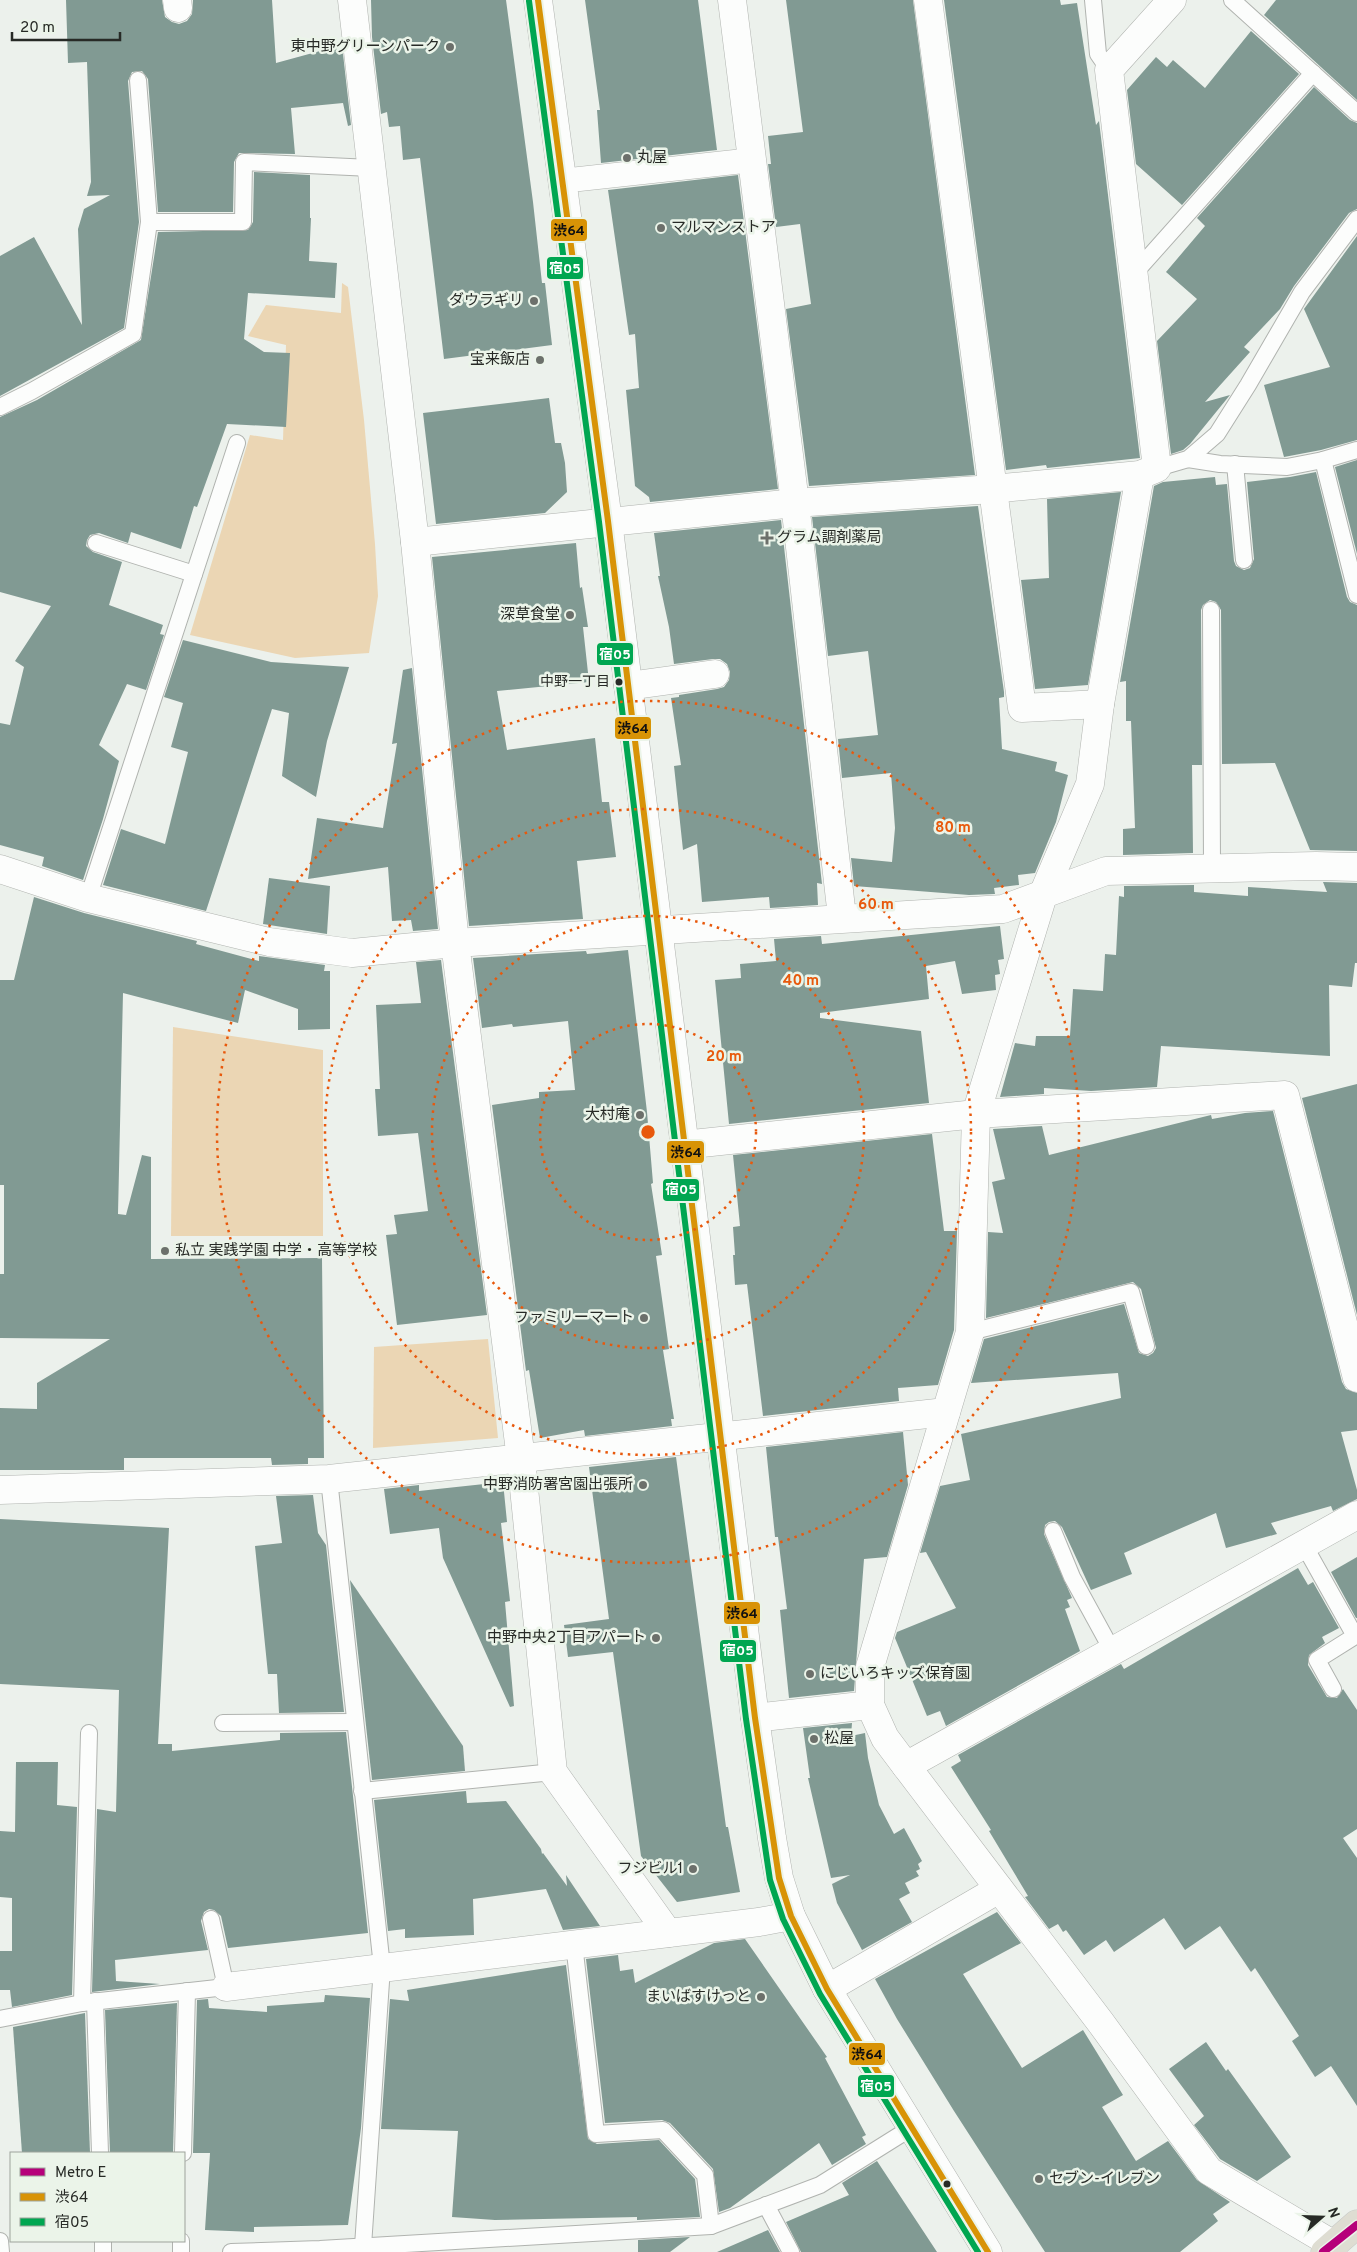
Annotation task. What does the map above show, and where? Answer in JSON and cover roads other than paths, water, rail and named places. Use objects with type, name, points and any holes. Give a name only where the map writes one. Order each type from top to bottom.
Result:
[{"type":"main road","points":[[1329,2248],[1357,2224]]},
{"type":"street","points":[[352,0],[415,542],[455,943],[521,1459],[553,1772],[668,1933]]},
{"type":"street","points":[[538,0],[608,521],[683,1145],[721,1435],[755,1718],[779,1878],[791,1916],[827,1989],[988,2252]]},
{"type":"street","points":[[732,0],[795,503],[842,918]]},
{"type":"street","points":[[928,0],[1022,708],[1100,704]]},
{"type":"street","points":[[1172,0],[1109,70],[1132,276],[1149,471],[1100,704],[1090,784],[1044,892],[976,1114],[970,1332],[870,1667],[870,1705],[886,1738],[906,1766],[1209,2171],[1329,2248]]},
{"type":"street","points":[[561,181],[753,160]]},
{"type":"street","points":[[415,542],[795,503],[992,489],[1149,471]]},
{"type":"street","points":[[628,686],[715,674]]},
{"type":"street","points":[[0,869],[88,898],[269,942],[352,954],[455,943],[1003,908],[1106,871],[1357,866]]},
{"type":"street","points":[[683,1145],[976,1114],[1285,1095],[1357,1378]]},
{"type":"street","points":[[0,1490],[329,1479],[946,1412]]},
{"type":"street","points":[[906,1766],[1357,1515]]},
{"type":"street","points":[[755,1718],[870,1705]]},
{"type":"street","points":[[827,1989],[999,1889]]},
{"type":"street","points":[[226,1987],[759,1922],[791,1916]]},
{"type":"lane","points":[[1093,0],[1098,54],[1109,70]]},
{"type":"lane","points":[[1232,0],[1357,113]]},
{"type":"lane","points":[[1132,276],[1313,73]]},
{"type":"lane","points":[[0,406],[32,391],[133,334],[149,222],[138,80]]},
{"type":"lane","points":[[149,222],[243,222],[244,162],[371,168]]},
{"type":"lane","points":[[1188,459],[1217,434],[1302,292],[1357,219]]},
{"type":"lane","points":[[88,898],[237,443]]},
{"type":"lane","points":[[1149,471],[1188,459],[1287,467],[1323,460],[1357,450]]},
{"type":"lane","points":[[1323,460],[1357,595]]},
{"type":"lane","points":[[1234,464],[1244,560]]},
{"type":"lane","points":[[96,543],[194,574]]},
{"type":"lane","points":[[1211,610],[1212,868]]},
{"type":"lane","points":[[970,1332],[1131,1292],[1146,1346]]},
{"type":"lane","points":[[329,1479],[382,1967],[364,2246]]},
{"type":"lane","points":[[1053,1531],[1072,1577],[1113,1652]]},
{"type":"lane","points":[[1304,1545],[1355,1636],[1318,1660],[1333,1688]]},
{"type":"lane","points":[[223,1724],[354,1722]]},
{"type":"lane","points":[[89,1733],[89,2002],[100,2152]]},
{"type":"lane","points":[[362,1791],[553,1772]]},
{"type":"lane","points":[[0,2019],[89,2002],[226,1987],[212,1919]]},
{"type":"lane","points":[[574,1944],[596,2134],[663,2130],[705,2175],[711,2226]]},
{"type":"lane","points":[[183,2152],[187,1991]]},
{"type":"lane","points":[[231,2252],[320,2251],[364,2246],[548,2244],[711,2226],[820,2185],[881,2145],[911,2128]]},
{"type":"lane","points":[[766,2205],[791,2252]]},
{"type":"lane","points":[[0,2241],[0,2252]]},
{"type":"metro line","name":"E","points":[[1323,2252],[1357,2225]]},
{"type":"place","name":"東中野グリーンパーク","points":[[450,47]]},
{"type":"place","name":"丸屋","points":[[627,158]]},
{"type":"place","name":"マルマンストア","points":[[661,228]]},
{"type":"place","name":"ダウラギリ","points":[[534,301]]},
{"type":"place","name":"宝来飯店","points":[[540,360]]},
{"type":"place","name":"グラム調剤薬局","points":[[767,538]]},
{"type":"place","name":"深草食堂","points":[[570,615]]},
{"type":"place","name":"中野一丁目","points":[[619,682]]},
{"type":"place","name":"大村庵","points":[[640,1115]]},
{"type":"place","name":"私立 実践学園 中学・高等学校","points":[[165,1251]]},
{"type":"place","name":"ファミリーマート","points":[[644,1318]]},
{"type":"place","name":"中野消防署宮園出張所","points":[[643,1485]]},
{"type":"place","name":"中野中央2丁目アパート","points":[[656,1638]]},
{"type":"place","name":"にじいろキッズ保育園","points":[[810,1674]]},
{"type":"place","name":"松屋","points":[[814,1739]]},
{"type":"place","name":"フジビル1","points":[[693,1869]]},
{"type":"place","name":"まいばすけっと","points":[[761,1997]]},
{"type":"place","name":"セブン-イレブン","points":[[1039,2179]]}]
